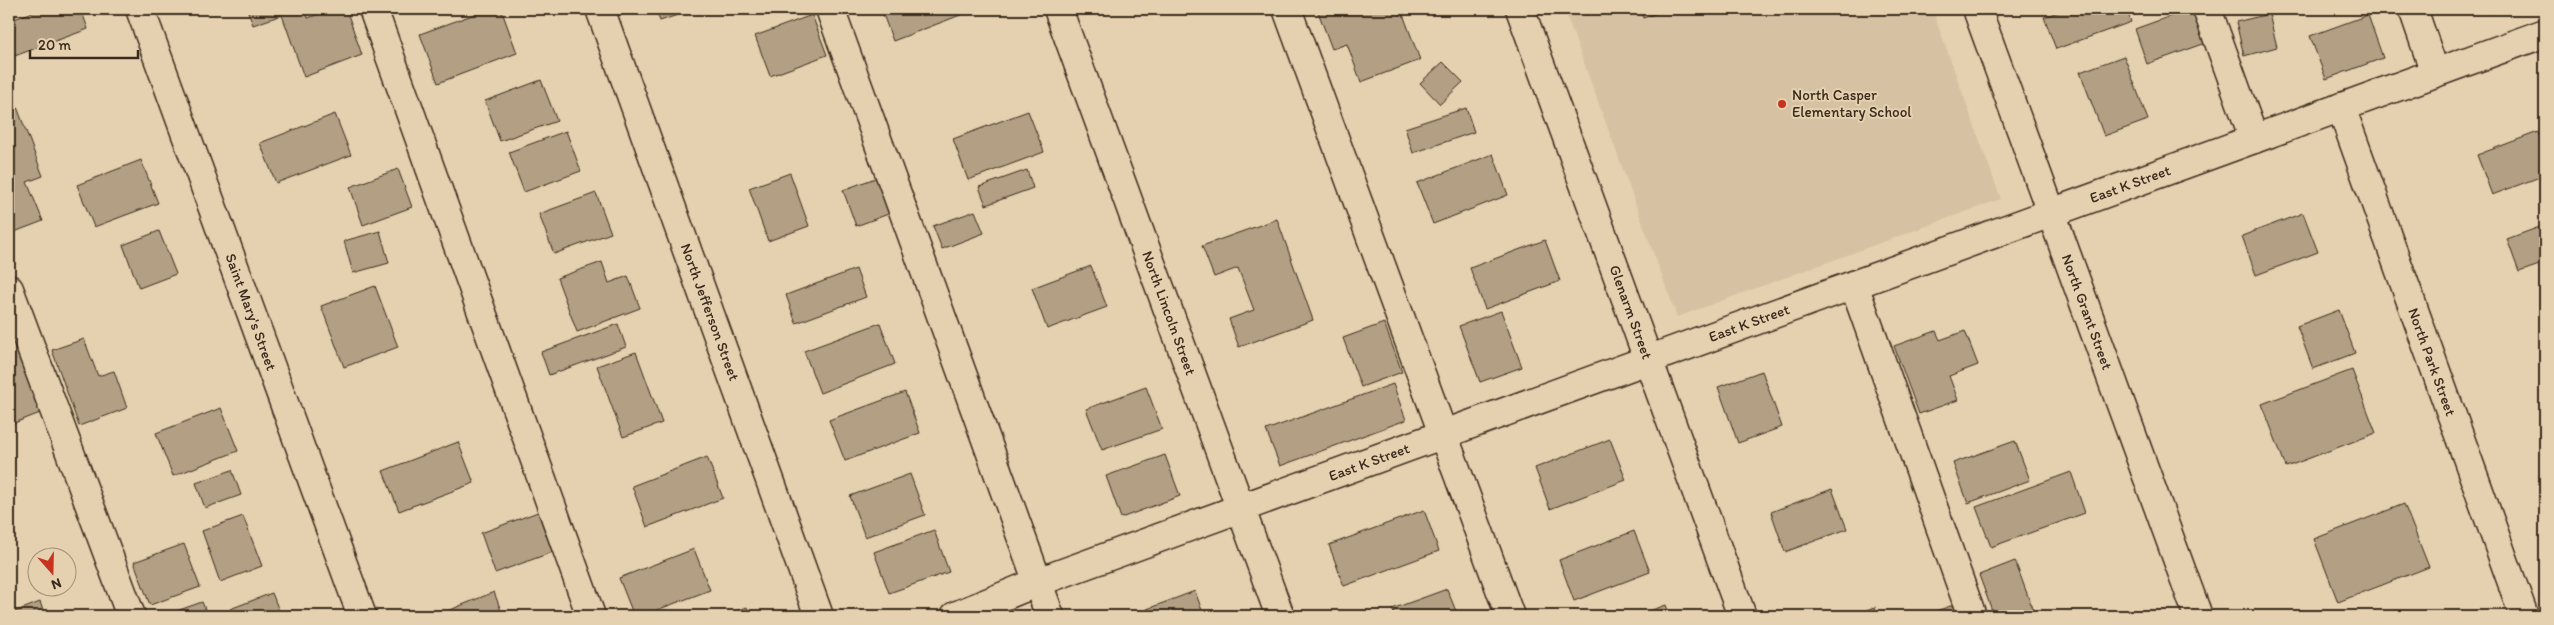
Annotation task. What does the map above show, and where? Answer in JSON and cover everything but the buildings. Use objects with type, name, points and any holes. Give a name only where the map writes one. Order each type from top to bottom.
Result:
[{"type":"street","name":"Saint Mary's Street","points":[[140,9],[362,616]]},
{"type":"street","points":[[373,9],[591,616]]},
{"type":"street","name":"North Jefferson Street","points":[[600,9],[819,616]]},
{"type":"street","points":[[830,9],[1050,616]]},
{"type":"street","name":"North Lincoln Street","points":[[1058,9],[1280,616]]},
{"type":"street","points":[[1287,9],[1510,616]]},
{"type":"street","name":"Glenarm Street","points":[[1520,9],[1742,616]]},
{"type":"street","name":"North Grant Street","points":[[1977,9],[2198,616]]},
{"type":"street","points":[[2207,9],[2254,139]]},
{"type":"street","points":[[2413,9],[2435,73]]},
{"type":"street","name":"East K Street","points":[[955,616],[1038,582],[2545,33]]},
{"type":"street","name":"North Park Street","points":[[2341,107],[2524,616]]},
{"type":"street","points":[[1854,285],[1972,616]]},
{"type":"street","points":[[9,289],[131,616]]},
{"type":"shaded area","name":"North Casper Elementary School","points":[[1564,9],[1932,9],[2001,199],[1677,317]]},
{"type":"place","name":"North Casper Elementary School","points":[[1782,104]]}]
